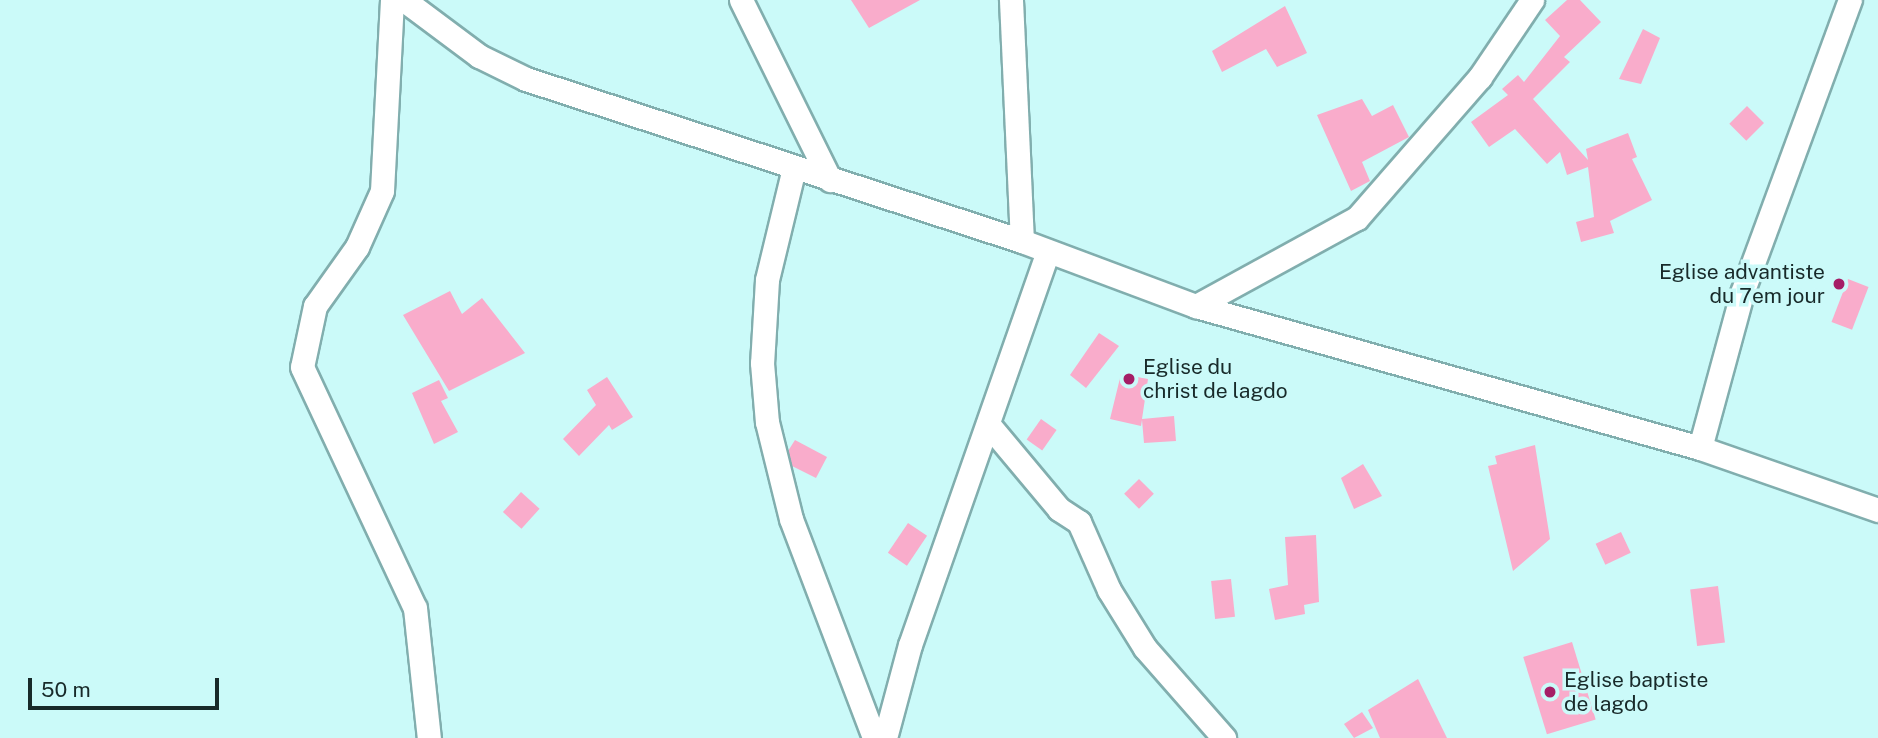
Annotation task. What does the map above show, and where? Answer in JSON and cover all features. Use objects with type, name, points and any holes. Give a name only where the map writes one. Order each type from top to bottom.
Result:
[{"type":"street","points":[[392,0],[382,191],[357,247],[315,306],[302,366],[415,608],[429,738]]},
{"type":"street","points":[[404,0],[480,56],[526,79],[1022,241],[1196,306],[1700,448],[1878,510]]},
{"type":"street","points":[[1011,0],[1022,241]]},
{"type":"street","points":[[1196,306],[1357,218],[1480,77],[1532,0]]},
{"type":"street","points":[[1700,448],[1742,293],[1850,0]]},
{"type":"street","points":[[745,1],[830,180]]},
{"type":"street","points":[[794,168],[767,280],[762,363],[767,422],[804,558],[874,738]]},
{"type":"street","points":[[886,738],[910,645],[1048,252]]},
{"type":"street","points":[[988,424],[1059,509],[1079,522],[1109,590],[1145,648],[1224,738]]},
{"type":"building","points":[[851,0],[920,0],[869,28]]},
{"type":"building","points":[[1567,0],[1580,0],[1601,22],[1564,57],[1570,62],[1533,99],[1588,160],[1586,149],[1628,133],[1637,157],[1632,159],[1652,200],[1610,221],[1614,233],[1581,242],[1576,222],[1594,217],[1588,167],[1567,175],[1560,152],[1547,164],[1515,129],[1489,147],[1471,122],[1508,95],[1502,89],[1518,75],[1524,82],[1560,36],[1545,20]]},
{"type":"building","points":[[1285,6],[1307,53],[1277,67],[1266,49],[1222,72],[1212,51]]},
{"type":"building","points":[[1643,29],[1660,38],[1641,84],[1619,79]]},
{"type":"building","points":[[1362,99],[1372,116],[1393,105],[1409,137],[1362,162],[1370,181],[1351,191],[1317,115]]},
{"type":"building","points":[[1747,106],[1764,123],[1746,141],[1729,124]]},
{"type":"building","points":[[1848,279],[1869,287],[1852,330],[1832,322]]},
{"type":"building","points":[[450,291],[462,314],[482,298],[525,353],[449,391],[403,315]]},
{"type":"building","points":[[1099,333],[1119,346],[1086,388],[1070,375]]},
{"type":"building","points":[[1121,374],[1148,379],[1142,419],[1174,416],[1176,441],[1144,443],[1142,420],[1141,426],[1110,419]]},
{"type":"building","points":[[607,377],[633,417],[612,430],[609,425],[579,456],[563,439],[596,405],[587,390]]},
{"type":"building","points":[[439,380],[448,398],[441,401],[458,432],[434,444],[412,393]]},
{"type":"building","points":[[1041,419],[1057,430],[1042,450],[1027,439]]},
{"type":"building","points":[[795,440],[827,457],[816,478],[792,466],[788,451]]},
{"type":"building","points":[[1535,445],[1550,539],[1513,571],[1488,466],[1497,464],[1495,456]]},
{"type":"building","points":[[1363,464],[1382,496],[1354,509],[1341,478]]},
{"type":"building","points":[[1139,479],[1154,494],[1139,509],[1124,494]]},
{"type":"building","points":[[521,492],[540,509],[522,529],[503,512]]},
{"type":"building","points":[[908,523],[927,536],[907,566],[888,553]]},
{"type":"building","points":[[1621,532],[1631,553],[1605,565],[1596,544]]},
{"type":"building","points":[[1316,535],[1319,602],[1304,605],[1305,614],[1275,620],[1269,589],[1288,585],[1285,537]]},
{"type":"building","points":[[1231,579],[1235,617],[1215,619],[1211,581]]},
{"type":"building","points":[[1718,586],[1725,643],[1697,646],[1690,589]]},
{"type":"building","points":[[1572,642],[1596,719],[1547,734],[1523,657]]},
{"type":"building","points":[[1418,679],[1447,738],[1380,738],[1368,710]]},
{"type":"building","points":[[1362,712],[1373,728],[1354,738],[1344,724]]},
{"type":"place","name":"Eglise advantiste du 7em jour","points":[[1839,284]]},
{"type":"place","name":"Eglise du christ de lagdo","points":[[1129,379]]},
{"type":"place","name":"Eglise baptiste de lagdo","points":[[1550,692]]}]
